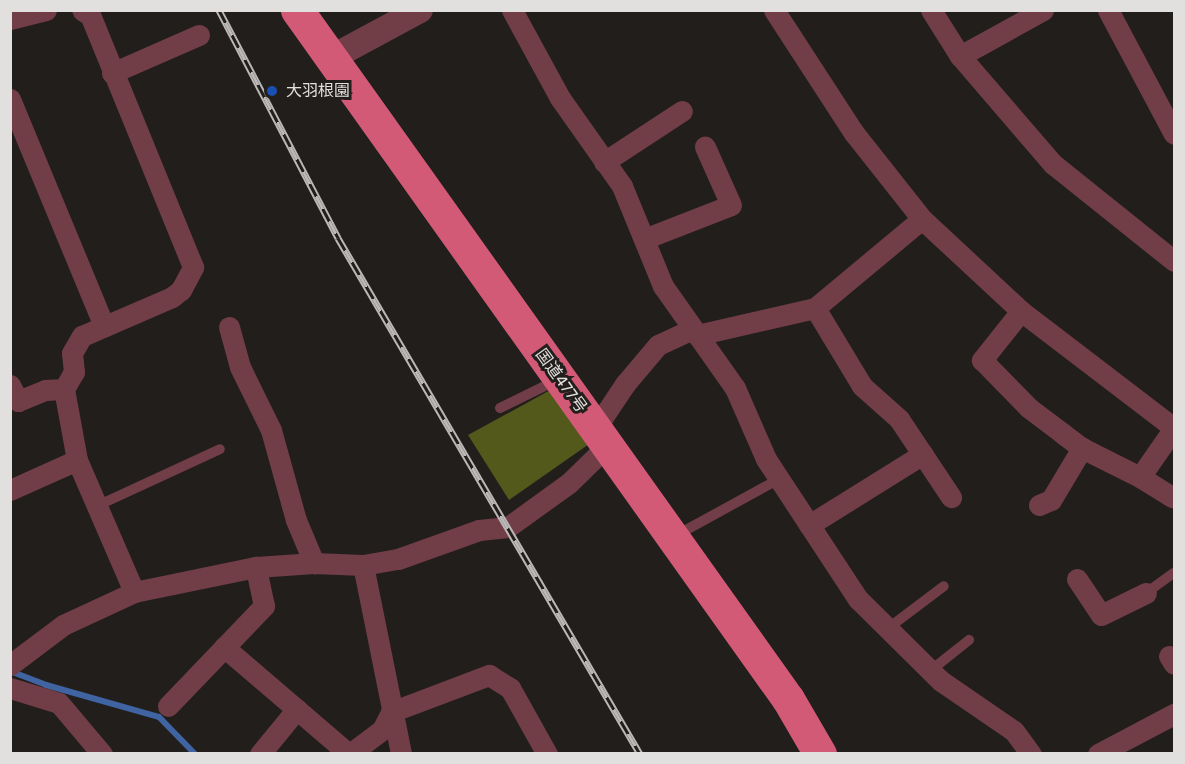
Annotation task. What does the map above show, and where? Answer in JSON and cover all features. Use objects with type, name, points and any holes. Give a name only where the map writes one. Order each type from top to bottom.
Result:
[{"type":"highway","name":"国道477号","points":[[297,10],[788,699],[820,753]]},
{"type":"street","points":[[10,19],[46,10]]},
{"type":"street","points":[[82,10],[90,15],[193,267],[181,290],[172,297],[82,336],[72,354],[74,372],[64,389],[76,460],[99,505],[134,592]]},
{"type":"street","points":[[331,58],[420,10]]},
{"type":"street","points":[[513,10],[560,98],[622,186],[663,286],[735,388],[766,459],[858,599],[930,671],[1014,731],[1031,753]]},
{"type":"street","points":[[931,10],[960,56],[1053,164],[1174,261]]},
{"type":"street","points":[[960,56],[1043,10]]},
{"type":"street","points":[[1107,10],[1174,134]]},
{"type":"street","points":[[779,12],[854,133],[922,219],[1021,310],[1171,420],[1140,477]]},
{"type":"street","points":[[112,73],[199,35]]},
{"type":"street","points":[[10,99],[104,326]]},
{"type":"street","points":[[604,162],[682,111]]},
{"type":"street","points":[[644,239],[730,205],[705,147]]},
{"type":"street","points":[[14,663],[63,625],[134,592],[256,567],[314,563],[363,565],[398,559],[479,530],[508,527],[569,483],[602,437],[625,384],[658,345],[694,332],[815,308],[922,219]]},
{"type":"street","points":[[815,308],[862,386],[899,419],[951,497]]},
{"type":"street","points":[[1021,310],[982,360],[1029,408],[1082,448],[1140,477],[1172,497]]},
{"type":"street","points":[[229,327],[240,368],[271,430],[296,520],[314,563]]},
{"type":"street","points":[[10,386],[18,401],[45,390],[64,389]]},
{"type":"street","points":[[1040,505],[1051,500],[1082,448]]},
{"type":"street","points":[[809,525],[923,454]]},
{"type":"street","points":[[10,490],[76,460]]},
{"type":"street","points":[[363,565],[401,753]]},
{"type":"street","points":[[168,706],[264,606],[256,567]]},
{"type":"street","points":[[1077,579],[1101,615],[1146,593]]},
{"type":"street","points":[[224,647],[350,753],[382,730],[392,712],[477,678],[498,677],[510,688],[547,753]]},
{"type":"street","points":[[1174,656],[1169,656],[1174,664]]},
{"type":"street","points":[[10,688],[60,703],[102,753]]},
{"type":"street","points":[[260,753],[297,710]]},
{"type":"street","points":[[1098,753],[1174,714]]},
{"type":"lane","points":[[500,408],[560,379]]},
{"type":"lane","points":[[99,505],[220,449]]},
{"type":"lane","points":[[673,537],[779,479]]},
{"type":"lane","points":[[1146,593],[1174,573]]},
{"type":"lane","points":[[887,629],[944,586]]},
{"type":"lane","points":[[930,671],[969,640]]},
{"type":"green space","points":[[554,388],[592,442],[509,500],[468,435]]},
{"type":"waterway","points":[[10,671],[46,685],[159,717],[195,754]]},
{"type":"railway","points":[[219,10],[338,238],[640,754]]},
{"type":"place","name":"大羽根園","points":[[272,91]]}]
